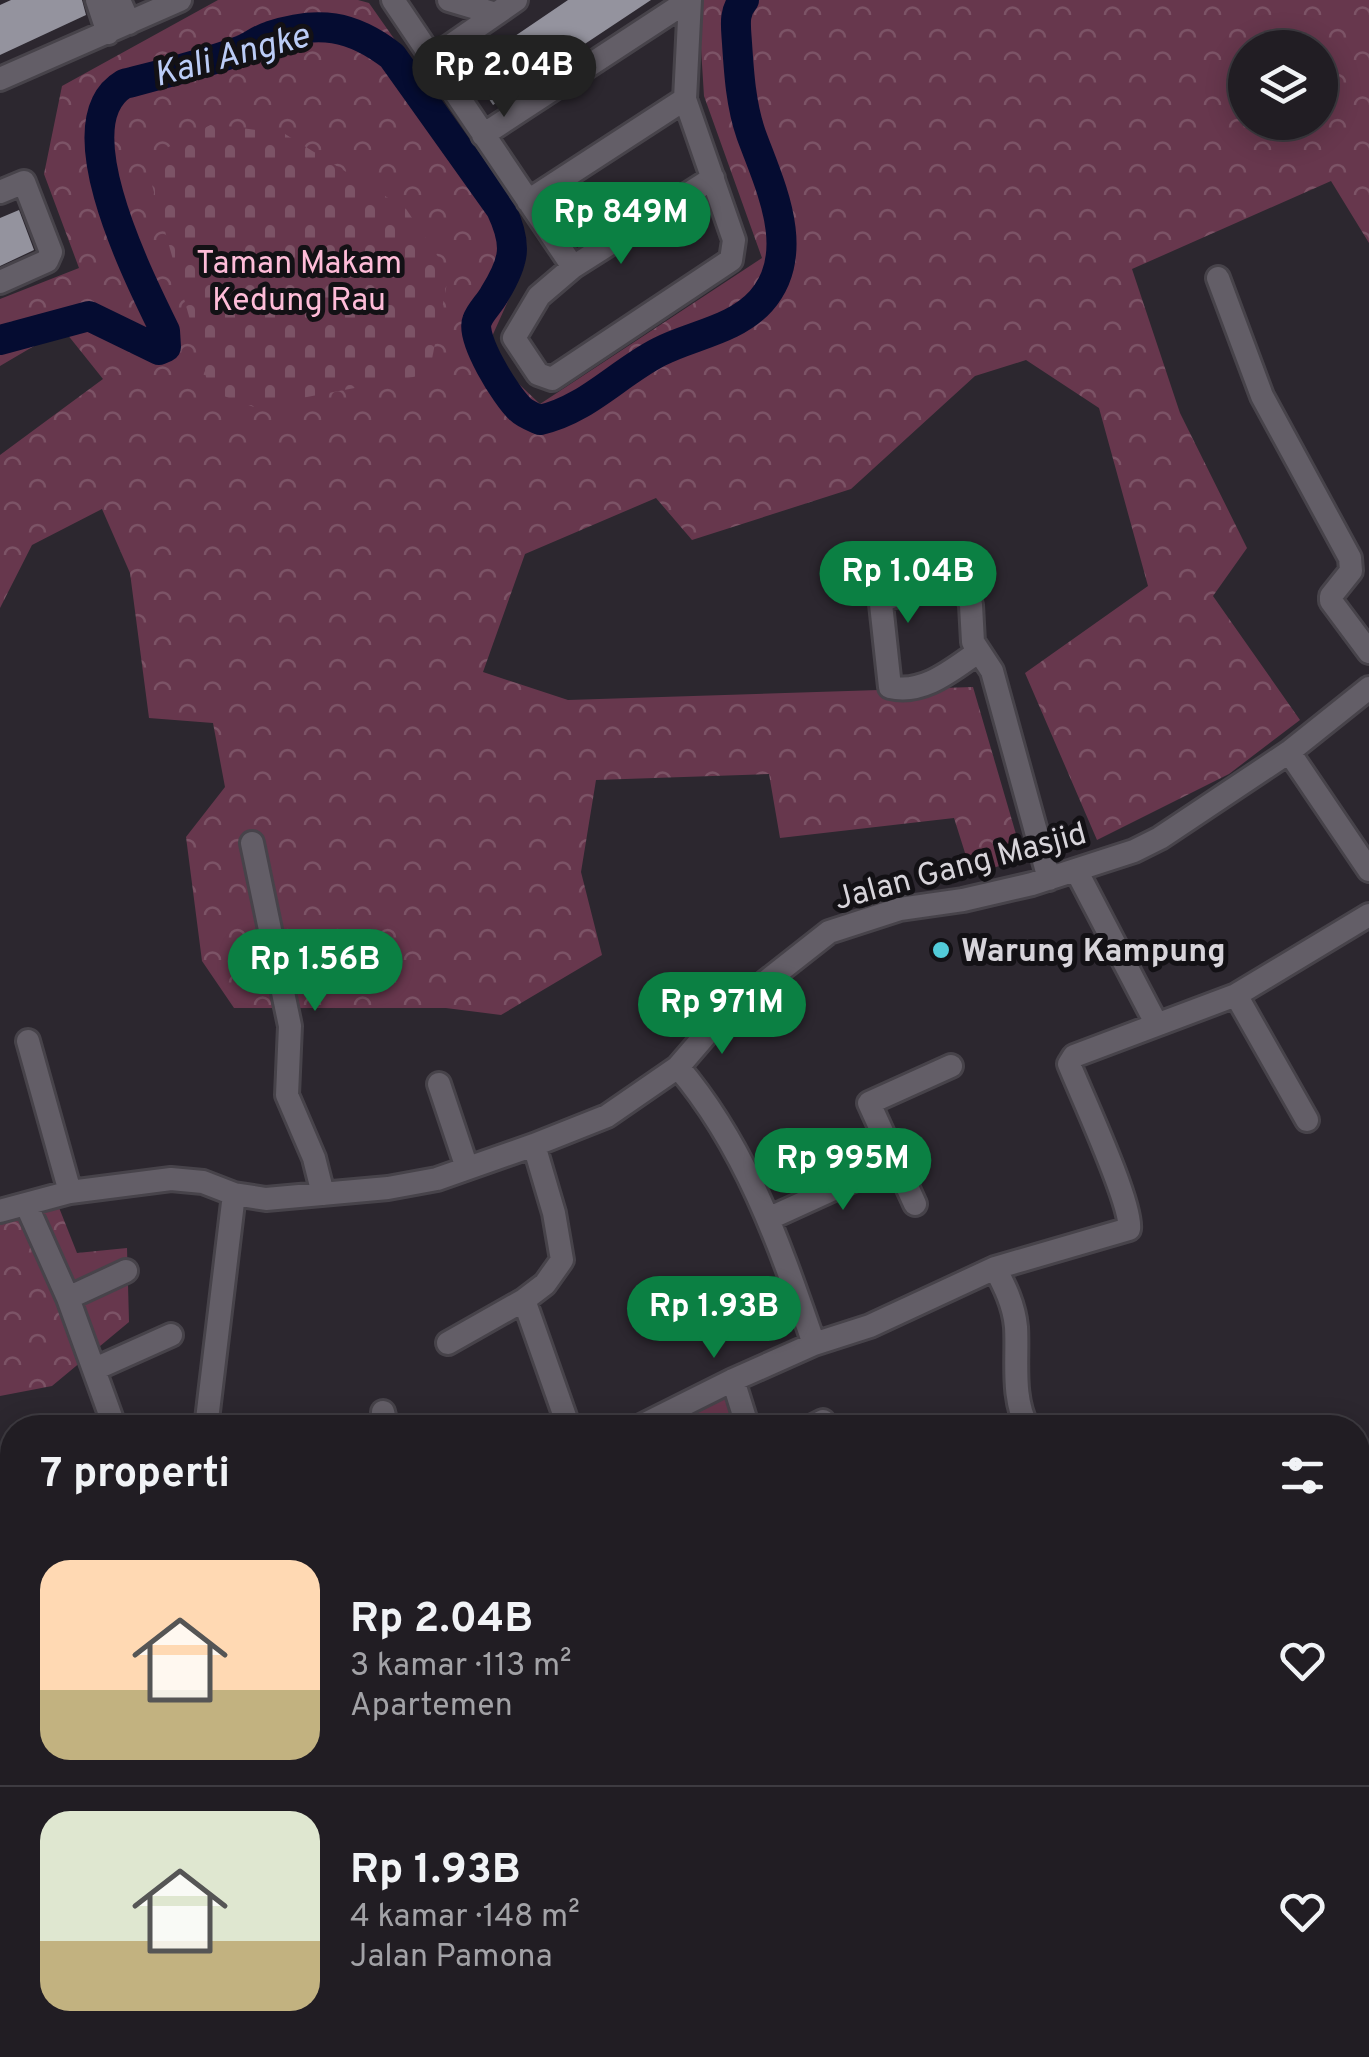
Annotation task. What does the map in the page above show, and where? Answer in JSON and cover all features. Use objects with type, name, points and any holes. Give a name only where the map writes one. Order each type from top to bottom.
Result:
[{"type":"street","points":[[97,0],[119,28]]},
{"type":"street","points":[[119,0],[119,28]]},
{"type":"street","points":[[0,79],[180,0]]},
{"type":"street","points":[[393,0],[572,267]]},
{"type":"street","points":[[431,59],[516,0]]},
{"type":"street","points":[[482,135],[690,0]]},
{"type":"street","points":[[690,0],[686,99],[734,240],[731,260],[552,379],[538,374],[514,338],[539,296],[572,267],[712,178]]},
{"type":"street","points":[[460,1],[496,14]]},
{"type":"street","points":[[528,202],[686,99]]},
{"type":"street","points":[[0,192],[24,182],[51,252],[47,261],[0,282]]},
{"type":"street","points":[[1218,278],[1252,401],[1350,558],[1351,571],[1332,600],[1369,652]]},
{"type":"street","points":[[978,652],[934,681],[904,689],[890,687],[881,604],[888,598],[952,580],[967,590],[973,642],[992,671],[1049,879]]},
{"type":"street","name":"Jalan Gang Masjid","points":[[0,1211],[70,1192],[172,1179],[203,1182],[234,1194],[266,1199],[388,1188],[467,1168],[534,1145],[607,1116],[678,1067],[721,1017],[812,943],[837,928],[900,910],[963,900],[1049,879],[1134,851],[1160,838],[1289,752],[1369,688]]},
{"type":"street","points":[[1289,752],[1369,870]]},
{"type":"street","points":[[252,843],[290,1026],[287,1094],[314,1158],[324,1194]]},
{"type":"street","points":[[1076,870],[1156,1022]]},
{"type":"street","points":[[663,1415],[814,1344],[870,1326],[994,1268],[1129,1230],[1130,1218],[1123,1196],[1069,1064],[1074,1056],[1236,994],[1369,915]]},
{"type":"street","points":[[1236,994],[1306,1120]]},
{"type":"street","points":[[28,1041],[70,1192]]},
{"type":"street","points":[[914,1204],[869,1103],[951,1066]]},
{"type":"street","points":[[678,1067],[699,1091],[724,1131],[770,1218],[814,1344]]},
{"type":"street","points":[[439,1084],[467,1168]]},
{"type":"street","points":[[448,1344],[524,1300],[545,1284],[562,1260],[554,1213],[534,1145]]},
{"type":"street","points":[[770,1218],[895,1160]]},
{"type":"street","points":[[208,1415],[234,1194]]},
{"type":"street","points":[[26,1204],[68,1298],[111,1415]]},
{"type":"street","points":[[994,1268],[1010,1298],[1016,1322],[1019,1401],[1024,1415]]},
{"type":"street","points":[[68,1298],[126,1270]]},
{"type":"street","points":[[524,1300],[564,1415]]},
{"type":"street","points":[[95,1369],[171,1335]]},
{"type":"street","points":[[733,1380],[744,1415]]},
{"type":"green space","points":[[218,0],[369,3],[508,201],[525,263],[485,352],[540,404],[762,258],[704,96],[698,0],[1369,0],[1369,243],[1331,181],[1132,269],[1180,413],[1247,548],[1213,596],[1300,720],[1229,774],[1097,840],[1025,673],[1148,586],[1099,408],[1026,360],[975,376],[851,489],[692,540],[656,498],[525,554],[483,672],[568,700],[973,687],[1023,858],[972,875],[954,818],[780,838],[769,774],[596,780],[581,872],[602,955],[501,1015],[446,1008],[234,1008],[202,961],[186,837],[225,787],[213,723],[149,718],[130,573],[102,509],[32,545],[0,608],[0,455],[103,379],[63,329],[0,366],[0,299],[79,268],[44,174],[62,86]]},
{"type":"green space","name":"Taman Makam Kedung Rau","points":[[212,124],[285,134],[406,209],[449,273],[429,374],[254,407],[210,391],[152,185],[161,151]]},
{"type":"green space","points":[[56,1200],[77,1253],[127,1248],[129,1322],[52,1386],[0,1396],[0,1215]]},
{"type":"green space","points":[[729,1395],[737,1415],[688,1415]]},
{"type":"building","points":[[11,0],[82,0],[86,15],[0,55],[0,5]]},
{"type":"building","points":[[568,0],[651,0],[493,105],[468,68]]},
{"type":"building","points":[[19,210],[34,250],[0,266],[0,218]]},
{"type":"waterway","name":"Kali Angke","points":[[0,340],[89,316],[159,350],[166,347],[165,331],[111,203],[102,166],[100,132],[106,104],[124,84],[213,60],[287,31],[334,28],[363,38],[392,56],[501,209],[512,253],[476,329],[498,380],[520,409],[540,420],[557,415],[587,400],[659,352],[739,319],[761,301],[774,282],[780,261],[779,218],[748,123],[740,78],[736,20],[744,0]]},
{"type":"place","name":"Warung Kampung","points":[[941,950]]}]
